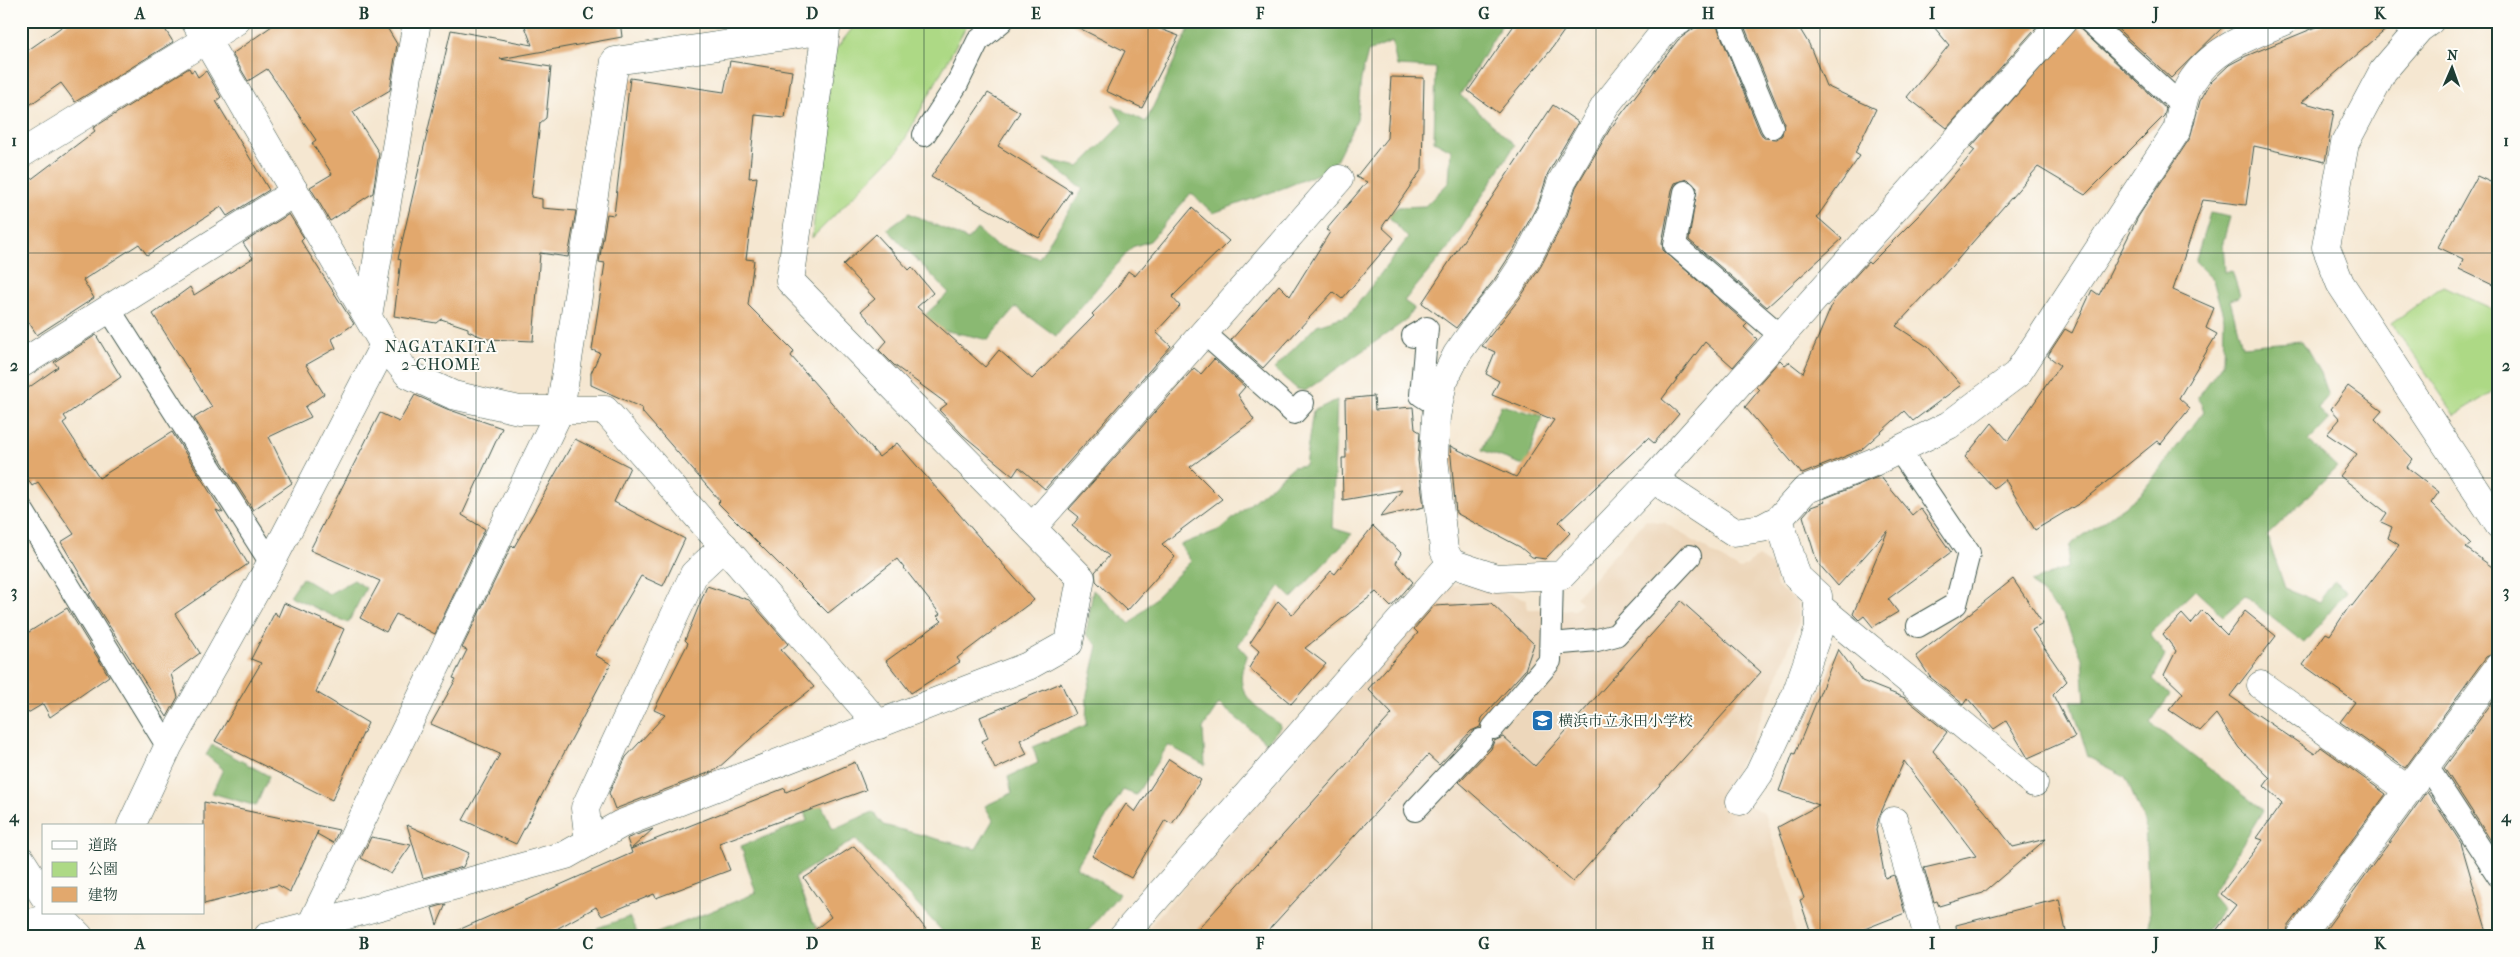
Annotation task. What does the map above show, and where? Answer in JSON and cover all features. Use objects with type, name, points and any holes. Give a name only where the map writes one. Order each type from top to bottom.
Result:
[{"type":"street","points":[[21,154],[201,30],[236,21]]},
{"type":"street","points":[[368,316],[417,21]]},
{"type":"street","points":[[1679,21],[1668,26],[1605,106],[1562,181],[1553,208],[1528,257],[1507,289],[1481,320],[1457,354],[1443,382],[1438,406],[1434,458],[1444,550],[1451,563],[1496,578],[1562,575],[1653,479],[2063,21]]},
{"type":"street","points":[[1653,479],[1734,532],[1762,528],[1779,519],[1805,490],[1899,450],[1949,425],[2017,374],[2177,130],[2189,85],[2207,63],[2231,44],[2285,21]]},
{"type":"street","points":[[2430,21],[2419,29],[2383,71],[2345,143],[2326,247],[2340,283],[2499,525]]},
{"type":"street","points":[[268,936],[311,925],[566,855],[621,824],[1028,666],[1069,643],[1081,578],[790,281],[830,26],[615,61],[560,410],[311,925]]},
{"type":"street","points":[[201,30],[384,345],[408,374],[453,395],[520,410],[605,410],[880,725]]},
{"type":"street","points":[[1032,528],[1339,179]]},
{"type":"street","points":[[21,364],[296,192]]},
{"type":"street","points":[[132,824],[168,747],[271,563],[384,345]]},
{"type":"street","points":[[1740,801],[1759,774],[1795,697],[1819,629],[1818,596],[1798,577],[1779,519]]},
{"type":"street","points":[[589,842],[585,808],[694,574],[724,546]]},
{"type":"street","points":[[1123,936],[1451,563]]},
{"type":"street","points":[[1818,606],[2034,783]]},
{"type":"street","points":[[2301,936],[2499,666]]},
{"type":"street","points":[[2260,685],[2408,790]]},
{"type":"street","points":[[1894,821],[1922,931]]},
{"type":"street","points":[[21,860],[42,893]]},
{"type":"street","points":[[21,926],[42,914]]},
{"type":"street","points":[[58,914],[79,936]]},
{"type":"lane","points":[[924,135],[956,84],[978,41],[1002,21]]},
{"type":"lane","points":[[1728,21],[1772,128]]},
{"type":"lane","points":[[2089,21],[2183,107]]},
{"type":"lane","points":[[1686,192],[1675,245],[1782,336]]},
{"type":"lane","points":[[109,309],[271,563]]},
{"type":"lane","points":[[1413,336],[1427,328],[1421,395],[1438,406]]},
{"type":"lane","points":[[1204,333],[1294,413],[1303,403]]},
{"type":"lane","points":[[1899,450],[1969,553],[1956,604],[1918,626]]},
{"type":"lane","points":[[21,508],[168,747]]},
{"type":"lane","points":[[1551,644],[1597,640],[1616,634],[1690,556]]},
{"type":"lane","points":[[1415,810],[1487,734],[1550,662],[1552,576]]},
{"type":"lane","points":[[2426,765],[2499,877]]},
{"type":"shaded area","name":"横浜市立永田小学校","points":[[1646,520],[1665,523],[1740,570],[1758,557],[1772,566],[1777,587],[1797,601],[1799,622],[1749,747],[1723,793],[1764,813],[1790,892],[1795,936],[1141,936],[1446,588],[1467,581],[1527,599],[1527,609],[1575,610],[1581,603],[1576,597]]},
{"type":"green space","points":[[858,21],[969,21],[899,150],[812,238],[833,53]]},
{"type":"green space","points":[[1170,21],[1504,21],[1460,95],[1515,145],[1450,246],[1404,301],[1414,308],[1405,321],[1305,391],[1297,389],[1274,369],[1317,325],[1349,315],[1408,238],[1388,216],[1398,207],[1425,206],[1449,182],[1451,150],[1434,141],[1436,68],[1397,66],[1392,42],[1368,52],[1361,79],[1357,119],[1332,168],[1286,187],[1213,213],[1191,193],[1150,241],[1132,247],[1056,336],[1016,307],[988,340],[915,324],[949,293],[887,229],[909,213],[968,240],[977,229],[995,245],[1039,258],[1083,189],[1044,159],[1079,167],[1123,123],[1113,105],[1146,122],[1189,29]]},
{"type":"green space","points":[[2210,213],[2230,217],[2223,242],[2225,272],[2232,270],[2240,296],[2230,300],[2242,346],[2302,341],[2320,373],[2328,396],[2318,408],[2329,420],[2309,441],[2337,467],[2267,536],[2285,588],[2319,602],[2334,581],[2347,591],[2304,643],[2245,596],[2223,616],[2195,590],[2150,633],[2165,656],[2153,679],[2170,695],[2150,723],[2263,810],[2211,895],[2223,909],[2202,936],[2159,936],[2150,930],[2145,824],[2125,776],[2088,757],[2071,701],[2085,701],[2082,658],[2063,615],[2031,582],[2067,568],[2070,545],[2140,495],[2204,411],[2198,397],[2223,363],[2224,319],[2213,280],[2195,262]]},
{"type":"green space","points":[[2443,286],[2499,312],[2499,388],[2455,415],[2392,323]]},
{"type":"green space","points":[[1337,400],[1332,528],[1352,534],[1292,598],[1280,586],[1238,645],[1247,655],[1242,668],[1241,679],[1243,689],[1254,704],[1281,726],[1267,743],[1219,704],[1203,728],[1205,765],[1168,745],[1136,795],[1123,790],[1076,867],[1119,894],[1084,936],[947,936],[855,839],[795,877],[811,919],[823,936],[650,936],[756,893],[741,846],[807,821],[798,791],[812,785],[833,829],[873,812],[883,825],[976,849],[993,820],[985,806],[1012,793],[1008,777],[1038,763],[1033,747],[1086,725],[1087,694],[1098,646],[1086,634],[1093,590],[1130,624],[1191,561],[1180,545],[1221,529],[1293,467],[1305,465],[1313,411]]},
{"type":"green space","points":[[1501,405],[1542,416],[1526,466],[1482,450]]},
{"type":"green space","points":[[302,578],[329,594],[354,580],[366,588],[348,623],[290,596]]},
{"type":"green space","points":[[212,745],[269,776],[256,806],[212,793],[223,769],[206,755]]},
{"type":"green space","points":[[629,917],[639,936],[601,936],[597,928]]},
{"type":"building","points":[[70,21],[160,21],[173,42],[75,102],[61,83],[21,111],[21,55]]},
{"type":"building","points":[[279,21],[383,21],[397,44],[390,90],[353,112],[379,153],[373,193],[330,221],[310,187],[332,174],[312,143],[316,140],[267,69],[248,81],[232,54]]},
{"type":"building","points":[[523,21],[620,21],[622,37],[500,59],[551,67],[546,118],[540,123],[531,197],[542,199],[542,208],[576,211],[568,257],[540,253],[533,341],[487,339],[468,331],[468,328],[441,319],[436,323],[394,316],[401,260],[398,259],[451,30],[532,45]]},
{"type":"building","points":[[1065,21],[1139,21],[1179,36],[1142,108],[1106,91],[1125,51]]},
{"type":"building","points":[[1517,21],[1571,21],[1550,51],[1498,113],[1468,91]]},
{"type":"building","points":[[1704,21],[1715,21],[1764,138],[1777,139],[1782,135],[1784,122],[1742,21],[1795,21],[1809,44],[1826,86],[1876,109],[1855,153],[1860,156],[1817,217],[1842,239],[1767,307],[1689,240],[1697,188],[1688,179],[1675,183],[1662,243],[1663,250],[1747,324],[1744,327],[1757,339],[1733,367],[1705,342],[1662,399],[1679,414],[1654,443],[1648,438],[1559,522],[1570,533],[1545,559],[1532,557],[1520,547],[1456,513],[1450,446],[1516,477],[1554,420],[1492,395],[1499,381],[1486,374],[1495,352],[1482,346],[1520,298],[1541,266],[1567,215],[1576,187],[1610,129],[1678,40]]},
{"type":"building","points":[[1929,21],[2042,21],[1947,128],[1907,97],[1949,45]]},
{"type":"building","points":[[2109,21],[2229,21],[2171,78]]},
{"type":"building","points":[[2331,21],[2396,21],[2302,102],[2334,111],[2325,162],[2254,146],[2246,205],[2203,200],[2173,290],[2214,308],[2206,328],[2217,334],[2179,398],[2190,408],[2161,444],[2157,441],[2080,503],[2035,530],[2005,479],[1994,488],[1965,457],[1992,423],[2008,441],[2060,365],[2048,356],[2050,352],[2065,329],[2072,333],[2092,290],[2099,295],[2138,217],[2190,138],[2200,101],[2211,82],[2229,65],[2246,56]]},
{"type":"building","points":[[2077,26],[2166,109],[2164,116],[2085,195],[2038,167],[1952,266],[1896,326],[1928,347],[1961,385],[1913,421],[1904,411],[1861,450],[1802,474],[1745,407],[1759,390],[1756,387],[1780,360],[1785,365],[1789,362],[1803,373],[1834,300],[1868,262],[1870,264],[1919,215],[1975,150],[1971,147]]},
{"type":"building","points":[[730,61],[792,71],[785,118],[755,115],[749,178],[757,177],[746,259],[754,260],[748,305],[794,351],[791,356],[879,457],[897,443],[1034,600],[957,658],[960,662],[911,693],[886,661],[942,621],[937,616],[940,614],[897,559],[828,613],[718,503],[720,501],[643,413],[642,408],[591,385],[591,373],[600,353],[592,350],[605,263],[599,262],[607,214],[614,215],[630,78],[724,92]]},
{"type":"building","points":[[189,68],[191,72],[194,70],[198,77],[206,71],[221,97],[216,101],[269,190],[227,216],[221,207],[147,255],[139,244],[83,280],[94,298],[37,335],[21,310],[21,187],[95,131],[93,128]]},
{"type":"building","points":[[1391,77],[1424,78],[1422,169],[1382,227],[1394,238],[1342,299],[1333,292],[1263,368],[1231,340],[1279,285],[1290,296],[1330,232],[1326,230],[1367,182],[1356,177],[1387,138]]},
{"type":"building","points":[[988,93],[1020,112],[998,146],[1071,191],[1039,238],[931,177]]},
{"type":"building","points":[[1553,105],[1578,122],[1548,173],[1539,202],[1514,249],[1494,280],[1456,328],[1422,303]]},
{"type":"building","points":[[2477,176],[2499,186],[2499,288],[2459,269],[2463,259],[2438,247]]},
{"type":"building","points":[[1192,208],[1229,241],[1172,297],[1180,306],[1156,332],[1171,346],[1045,489],[1019,467],[1013,476],[963,435],[939,410],[947,404],[894,365],[879,350],[887,341],[861,311],[875,299],[843,265],[876,234],[909,270],[912,267],[933,293],[917,307],[985,367],[999,350],[1032,379],[1094,316],[1092,314],[1117,288],[1128,271],[1135,276]]},
{"type":"building","points":[[289,214],[304,238],[301,241],[354,324],[332,339],[336,348],[306,365],[324,394],[305,407],[311,417],[269,437],[292,483],[253,510],[194,418],[212,407],[153,314],[190,287],[194,295],[253,258],[243,243]]},
{"type":"building","points":[[96,335],[121,377],[64,416],[67,420],[63,423],[99,478],[172,432],[223,513],[216,510],[248,564],[175,614],[200,653],[171,674],[178,697],[167,717],[89,594],[91,593],[61,542],[74,534],[38,482],[32,486],[21,467],[21,393],[58,367],[54,362]]},
{"type":"building","points":[[1214,359],[1245,387],[1238,395],[1254,420],[1190,467],[1222,499],[1162,544],[1175,557],[1127,611],[1096,581],[1095,572],[1109,556],[1072,526],[1079,517],[1069,509],[1194,368],[1201,374]]},
{"type":"building","points":[[2348,386],[2382,411],[2375,419],[2413,459],[2407,467],[2439,492],[2431,503],[2471,544],[2466,548],[2499,572],[2499,651],[2486,657],[2405,768],[2340,722],[2355,702],[2303,665],[2326,633],[2330,635],[2350,605],[2352,606],[2399,545],[2388,538],[2392,527],[2381,522],[2387,513],[2340,476],[2357,454],[2327,434],[2340,419],[2331,409]]},
{"type":"building","points":[[415,395],[447,409],[502,428],[462,515],[485,529],[435,634],[396,614],[386,632],[360,618],[380,581],[310,550],[380,413],[399,422]]},
{"type":"building","points":[[1374,396],[1375,410],[1413,407],[1415,429],[1420,432],[1418,460],[1424,507],[1380,517],[1402,490],[1343,500],[1342,458],[1346,458],[1345,399]]},
{"type":"building","points":[[575,439],[630,467],[614,502],[685,539],[663,586],[641,576],[595,655],[611,664],[516,844],[463,820],[500,754],[431,724],[456,679],[453,678],[467,650],[462,648],[512,545],[514,547]]},
{"type":"building","points":[[1880,476],[1912,515],[1920,508],[1951,552],[1888,599],[1898,612],[1873,627],[1864,616],[1859,620],[1853,614],[1888,530],[1838,586],[1817,562],[1803,516],[1811,507],[1825,502],[1823,499]]},
{"type":"building","points":[[1373,526],[1401,553],[1396,563],[1413,582],[1391,607],[1376,592],[1305,648],[1326,664],[1291,704],[1249,668],[1259,651],[1250,643],[1278,601],[1293,615],[1331,571],[1335,574]]},
{"type":"building","points":[[2013,579],[2043,624],[2032,630],[2067,681],[2053,695],[2075,737],[2028,758],[2006,721],[1994,729],[1968,699],[1964,705],[1930,677],[1916,656]]},
{"type":"building","points":[[707,586],[749,600],[788,644],[781,650],[814,687],[760,730],[716,770],[615,809],[609,793],[626,757],[665,715],[654,710],[688,643],[685,640]]},
{"type":"building","points":[[1681,601],[1761,672],[1573,882],[1459,782],[1491,749],[1494,741],[1503,737],[1535,766]]},
{"type":"building","points":[[284,603],[344,629],[316,692],[368,723],[332,800],[215,741],[261,663],[251,659],[275,612],[278,617]]},
{"type":"building","points":[[1491,603],[1534,644],[1525,670],[1482,718],[1480,727],[1471,731],[1439,765],[1428,755],[1263,936],[1192,936],[1392,714],[1368,689],[1418,633],[1414,629],[1434,606]]},
{"type":"building","points":[[67,608],[109,676],[50,717],[43,704],[21,717],[21,637]]},
{"type":"building","points":[[2202,610],[2227,635],[2245,611],[2276,636],[2230,696],[2315,754],[2321,747],[2386,794],[2288,927],[2286,936],[2212,936],[2236,905],[2221,894],[2263,840],[2257,838],[2282,803],[2264,786],[2270,778],[2239,748],[2216,714],[2200,731],[2169,710],[2183,693],[2164,675],[2176,651],[2163,634],[2182,614],[2191,624]]},
{"type":"building","points":[[1838,649],[1862,681],[1905,698],[1947,732],[1933,751],[2013,847],[2046,839],[1983,893],[1939,906],[1937,901],[1934,902],[1924,868],[1976,856],[1904,761],[1879,817],[1876,830],[1885,878],[1894,875],[1905,913],[1847,936],[1812,936],[1800,900],[1804,898],[1778,827],[1819,805],[1779,791],[1793,753],[1795,754]]},
{"type":"building","points":[[1061,683],[1075,714],[1020,740],[1027,754],[995,769],[982,741],[988,738],[980,717]]},
{"type":"building","points":[[2499,693],[2499,853],[2444,768]]},
{"type":"building","points":[[1169,759],[1201,780],[1172,824],[1165,820],[1131,878],[1092,856],[1126,804],[1135,812]]},
{"type":"building","points":[[855,762],[866,790],[719,843],[730,870],[656,898],[654,894],[602,916],[596,907],[544,936],[445,936],[632,853],[628,838],[653,829],[631,849],[785,788],[786,792]]},
{"type":"building","points":[[2427,791],[2461,843],[2488,936],[2321,936]]},
{"type":"building","points":[[204,802],[339,830],[333,843],[317,834],[318,831],[290,892],[278,885],[205,904]]},
{"type":"building","points":[[407,825],[469,853],[463,867],[423,878]]},
{"type":"building","points":[[371,837],[411,845],[391,874],[361,858]]},
{"type":"building","points":[[854,846],[905,902],[931,936],[807,936],[831,917],[804,878]]},
{"type":"building","points":[[2059,899],[2067,936],[1957,936],[1956,925]]},
{"type":"building","points":[[446,904],[437,925],[432,908]]},
{"type":"place","name":"横浜市立永田小学校","points":[[1542,721]]},
{"type":"district","name":"NAGATAKITA 2-CHOME","points":[[441,355]]}]
